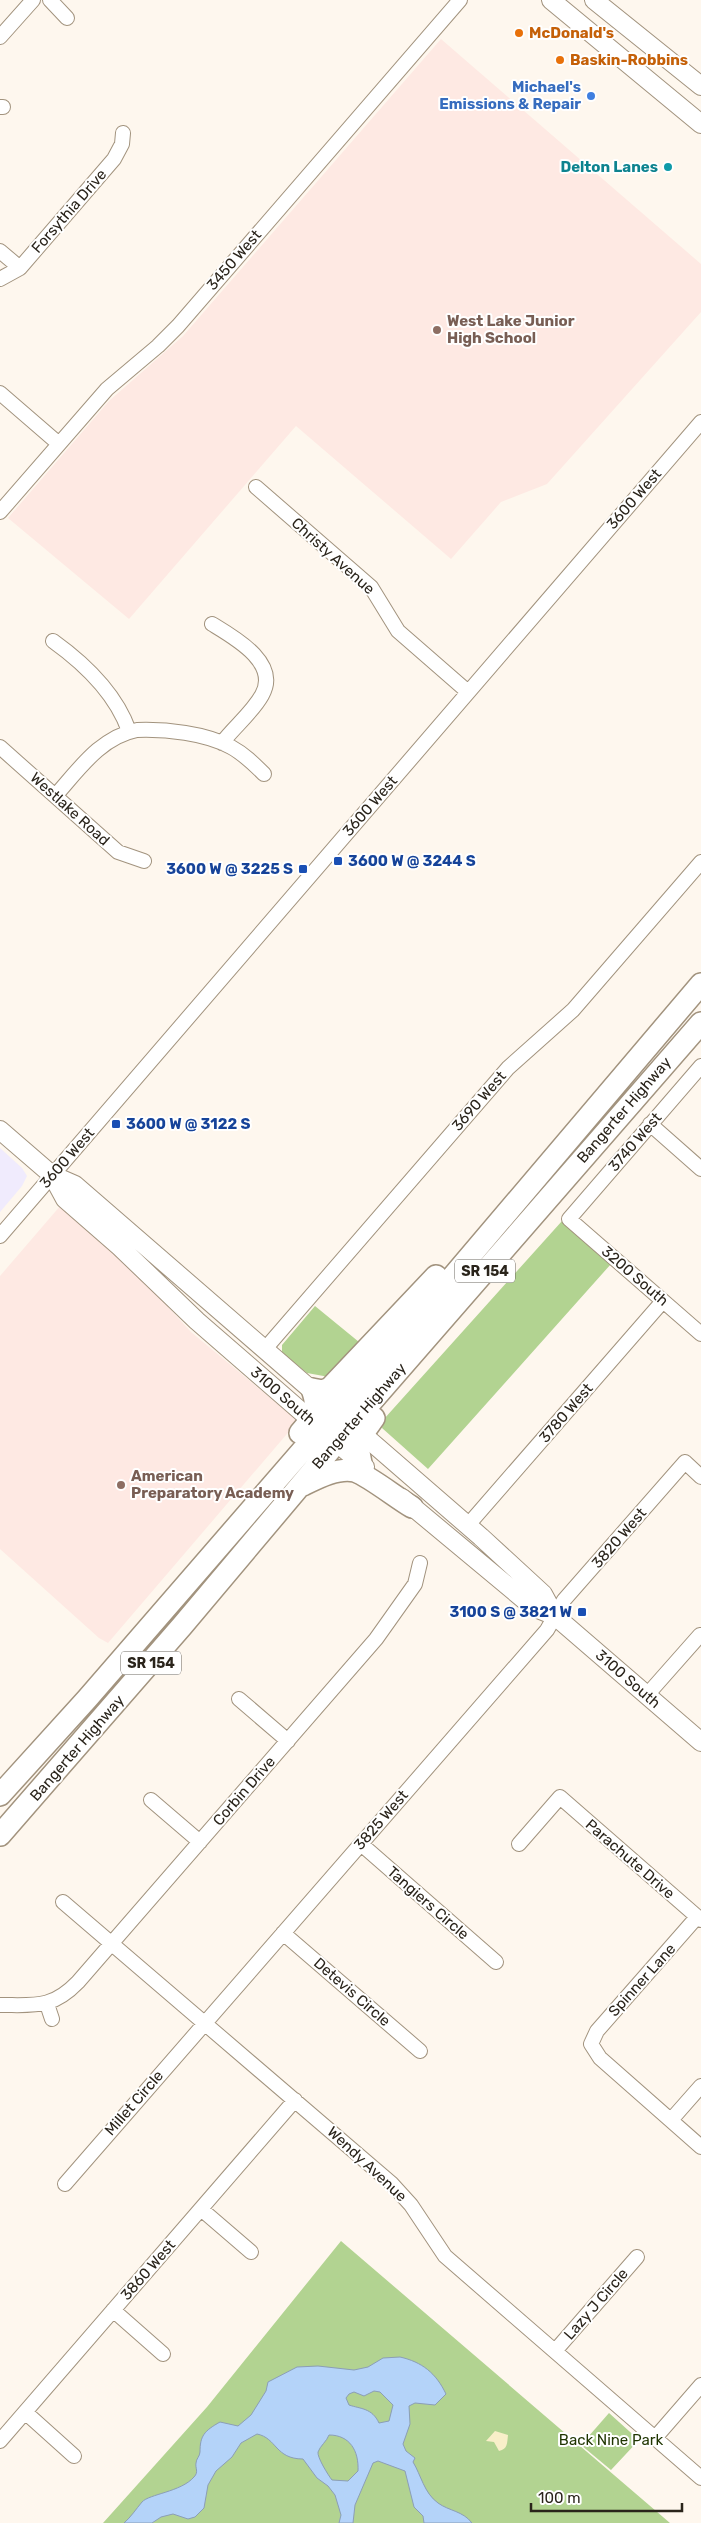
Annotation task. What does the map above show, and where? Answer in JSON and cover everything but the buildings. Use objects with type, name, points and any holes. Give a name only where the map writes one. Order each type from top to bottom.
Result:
[{"type":"highway","name":"Bangerter Highway","points":[[350,1423],[484,1238],[701,984]]},
{"type":"highway","points":[[565,1178],[574,1149],[666,1041],[672,1017]]},
{"type":"highway","name":"Bangerter Highway","points":[[0,1835],[169,1641],[298,1488],[323,1430],[350,1423],[701,1023]]},
{"type":"highway","points":[[0,1818],[102,1701],[109,1690],[118,1652],[130,1628],[323,1430],[312,1390],[323,1391],[330,1388],[464,1246],[484,1238]]},
{"type":"highway","points":[[350,1423],[357,1442],[361,1463]]},
{"type":"highway","points":[[298,1488],[329,1474],[344,1471],[356,1472],[412,1507]]},
{"type":"highway","name":"Bangerter Highway","points":[[0,1795],[115,1667]]},
{"type":"main road","points":[[551,0],[701,124]]},
{"type":"main road","points":[[594,0],[701,86]]},
{"type":"main road","name":"3100 South","points":[[0,1130],[52,1175],[75,1185],[468,1525],[543,1594],[556,1616],[701,1742]]},
{"type":"main road","name":"3100 South","points":[[52,1175],[65,1198],[120,1247],[197,1321],[412,1507],[533,1607],[556,1616]]},
{"type":"street","points":[[0,37],[34,0]]},
{"type":"street","points":[[50,0],[68,18]]},
{"type":"street","name":"3450 West","points":[[0,512],[107,389],[158,346],[178,326],[460,0]]},
{"type":"street","name":"Forsythia Drive","points":[[0,279],[20,268],[114,159],[122,144],[123,133]]},
{"type":"street","points":[[0,251],[20,268]]},
{"type":"street","points":[[0,393],[59,444]]},
{"type":"street","name":"3600 West","points":[[0,1236],[701,422]]},
{"type":"street","name":"Christy Avenue","points":[[256,487],[371,587],[398,631],[468,692]]},
{"type":"street","points":[[212,624],[232,636],[254,654],[262,664],[266,677],[264,689],[258,702],[222,742]]},
{"type":"street","points":[[53,641],[74,657],[112,697],[129,731]]},
{"type":"street","points":[[56,795],[92,754],[113,739],[129,731],[159,730],[222,742],[240,752],[264,774]]},
{"type":"street","name":"Westlake Road","points":[[0,747],[118,852],[144,861]]},
{"type":"street","name":"3690 West","points":[[265,1349],[508,1068],[573,1010],[701,862]]},
{"type":"street","name":"3740 West","points":[[569,1219],[701,1066]]},
{"type":"street","points":[[650,1124],[701,1168]]},
{"type":"street","name":"3200 South","points":[[569,1219],[701,1334]]},
{"type":"street","name":"3780 West","points":[[468,1525],[663,1301]]},
{"type":"street","name":"3820 West","points":[[556,1616],[564,1600],[685,1462],[701,1477]]},
{"type":"street","name":"Corbin Drive","points":[[0,2006],[32,2007],[47,2004],[60,1998],[72,1988],[288,1741],[391,1619],[416,1584],[420,1563]]},
{"type":"street","name":"3825 West","points":[[204,2023],[547,1630],[556,1616]]},
{"type":"street","points":[[647,1695],[700,1635]]},
{"type":"street","points":[[239,1699],[288,1741]]},
{"type":"street","name":"Parachute Drive","points":[[519,1844],[560,1797],[699,1919]]},
{"type":"street","points":[[151,1800],[200,1842]]},
{"type":"street","name":"Tangiers Circle","points":[[361,1844],[496,1962]]},
{"type":"street","name":"Wendy Avenue","points":[[63,1902],[402,2193],[445,2256],[701,2478]]},
{"type":"street","name":"Spinner Lane","points":[[672,2120],[600,2058],[591,2044],[597,2031],[699,1919]]},
{"type":"street","name":"Detevis Circle","points":[[284,1933],[420,2051]]},
{"type":"street","points":[[47,2004],[52,2019]]},
{"type":"street","name":"Millet Circle","points":[[65,2184],[204,2023]]},
{"type":"street","points":[[701,2086],[672,2120],[701,2147]]},
{"type":"street","name":"3860 West","points":[[0,2441],[295,2100]]},
{"type":"street","points":[[201,2209],[251,2252]]},
{"type":"street","name":"Lazy J Circle","points":[[555,2351],[637,2257]]},
{"type":"street","points":[[113,2310],[163,2354]]},
{"type":"street","points":[[655,2438],[701,2385]]},
{"type":"street","points":[[25,2412],[74,2456]]},
{"type":"shaded area","name":"West Lake Junior High School","points":[[441,39],[701,264],[701,312],[547,484],[501,502],[451,559],[296,426],[129,619],[8,518],[109,401],[183,336]]},
{"type":"shaded area","points":[[0,1148],[22,1168],[27,1176],[22,1186],[0,1212]]},
{"type":"shaded area","name":"American Preparatory Academy","points":[[61,1205],[123,1258],[191,1332],[298,1421],[108,1643],[99,1638],[0,1549],[0,1276]]},
{"type":"green space","points":[[562,1221],[611,1264],[428,1469],[382,1428],[384,1419]]},
{"type":"green space","points":[[315,1306],[359,1342],[329,1377],[307,1373],[282,1353],[282,1345]]},
{"type":"green space","points":[[341,2241],[670,2523],[103,2523],[207,2407]]},
{"type":"green space","name":"Back Nine Park","points":[[609,2413],[639,2440],[611,2470],[581,2445]]},
{"type":"sand","points":[[495,2431],[508,2435],[506,2447],[499,2451],[494,2442],[486,2441]]},
{"type":"water","points":[[400,2357],[422,2365],[438,2380],[446,2394],[435,2405],[415,2403],[409,2406],[410,2424],[403,2444],[406,2451],[415,2458],[413,2462],[433,2499],[442,2506],[464,2516],[472,2523],[424,2523],[423,2516],[414,2507],[405,2471],[378,2461],[373,2463],[355,2505],[353,2523],[339,2523],[341,2515],[335,2495],[328,2486],[317,2478],[303,2459],[287,2456],[264,2436],[257,2434],[241,2443],[232,2457],[216,2471],[208,2485],[204,2508],[195,2517],[188,2519],[173,2514],[161,2517],[152,2523],[124,2523],[146,2499],[181,2486],[194,2477],[197,2472],[196,2462],[204,2434],[220,2422],[238,2426],[251,2415],[266,2391],[268,2382],[297,2367],[318,2366],[354,2370],[368,2367],[383,2358]],"holes":[[[374,2391],[380,2392],[393,2405],[389,2421],[379,2423],[370,2412],[349,2405],[346,2398],[354,2392],[364,2396]],[[329,2435],[348,2441],[355,2451],[358,2471],[348,2481],[332,2480],[319,2458],[318,2452]]]},
{"type":"place","name":"McDonald's","points":[[519,33]]},
{"type":"place","name":"Baskin-Robbins","points":[[560,60]]},
{"type":"place","name":"Michael's Emissions & Repair","points":[[591,96]]},
{"type":"place","name":"Delton Lanes","points":[[668,167]]},
{"type":"place","name":"West Lake Junior High School","points":[[437,330]]},
{"type":"place","name":"3600 W @ 3244 S","points":[[338,861]]},
{"type":"place","name":"3600 W @ 3225 S","points":[[303,869]]},
{"type":"place","name":"3600 W @ 3122 S","points":[[116,1124]]},
{"type":"place","name":"American Preparatory Academy","points":[[121,1485]]},
{"type":"place","name":"3100 S @ 3821 W","points":[[582,1612]]}]
